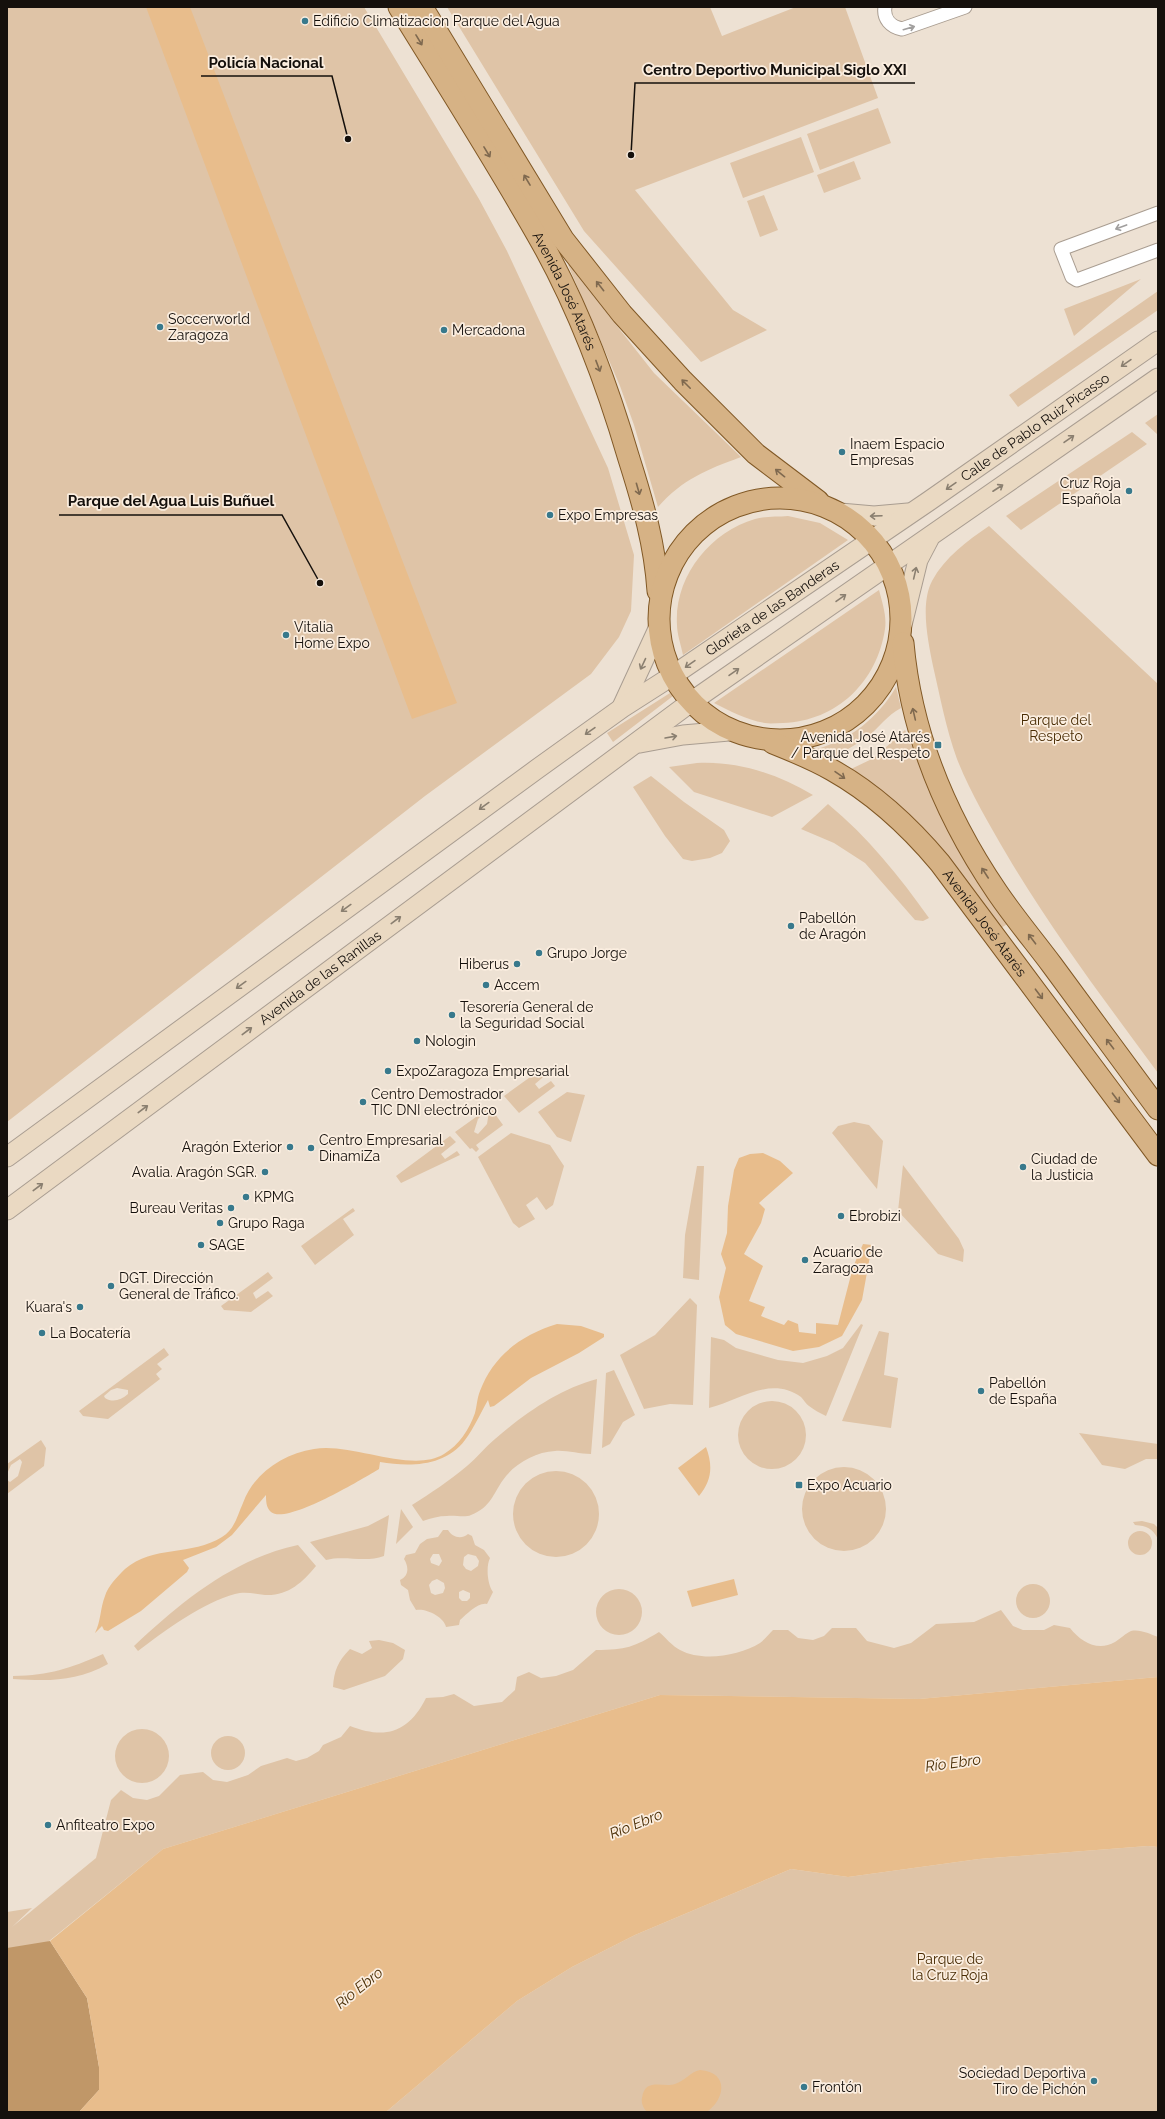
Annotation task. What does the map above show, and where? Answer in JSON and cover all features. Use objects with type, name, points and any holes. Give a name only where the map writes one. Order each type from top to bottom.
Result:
[{"type":"main road","name":"Avenida José Atarés","points":[[399,7],[542,243],[584,330],[618,420],[650,527],[657,567],[659,604]]},
{"type":"main road","name":"Avenida José Atarés","points":[[422,7],[563,239],[622,314],[683,381],[756,454],[832,509]]},
{"type":"main road","name":"Calle de Pablo Ruiz Picasso","points":[[872,539],[1158,341]]},
{"type":"main road","name":"Calle de Pablo Ruiz Picasso","points":[[889,565],[1158,378]]},
{"type":"main road","points":[[782,498],[832,509],[872,539],[889,565],[899,594],[902,625],[898,651],[888,676],[873,698],[854,716],[832,730],[806,738],[767,740],[729,731],[707,717],[691,702],[672,676],[663,654],[658,629],[659,604],[665,579],[677,555],[693,534],[714,517],[738,506],[763,499],[782,498]]},
{"type":"main road","name":"Calle de Pablo Ruiz Picasso","points":[[832,509],[874,516],[912,512]]},
{"type":"main road","name":"Calle de Pablo Ruiz Picasso","points":[[902,625],[918,560],[932,535]]},
{"type":"main road","name":"Glorieta de las Banderas","points":[[672,676],[872,539]]},
{"type":"main road","points":[[691,702],[889,565]]},
{"type":"main road","name":"Avenida José Atarés","points":[[902,625],[906,678],[917,727],[933,774],[954,819],[998,893],[1158,1109]]},
{"type":"main road","points":[[622,708],[658,629]]},
{"type":"main road","points":[[7,1157],[504,792],[622,708],[672,676]]},
{"type":"main road","name":"Avenida de las Ranillas","points":[[7,1210],[691,702]]},
{"type":"main road","name":"Avenida de las Ranillas","points":[[633,745],[683,735],[729,731]]},
{"type":"main road","name":"Avenida José Atarés","points":[[767,740],[832,770],[878,801],[923,842],[959,887],[1158,1154]]},
{"type":"street","points":[[885,7],[886,17],[890,24],[895,28],[902,30],[965,7]]},
{"type":"street","points":[[1158,213],[1061,249],[1072,277],[1077,280],[1158,250]]},
{"type":"green space","points":[[7,7],[364,7],[479,199],[507,251],[608,468],[634,555],[631,611],[619,637],[591,674],[425,796],[7,1122]]},
{"type":"green space","points":[[447,7],[710,7],[722,36],[796,7],[845,7],[878,98],[635,190],[733,310],[767,330],[701,362],[584,231]]},
{"type":"green space","points":[[878,108],[891,143],[820,170],[807,134]]},
{"type":"green space","points":[[801,137],[814,172],[743,198],[730,163]]},
{"type":"green space","points":[[854,161],[861,179],[824,193],[817,175]]},
{"type":"green space","points":[[764,195],[778,230],[760,237],[747,201]]},
{"type":"green space","points":[[568,265],[654,373],[741,457],[706,471],[686,482],[667,497],[658,507],[634,425],[620,386]]},
{"type":"green space","points":[[1141,279],[1074,336],[1064,309]]},
{"type":"green space","points":[[1158,291],[1158,310],[1018,407],[1009,395]]},
{"type":"green space","points":[[1158,414],[1158,435],[1145,423]]},
{"type":"green space","points":[[1132,432],[1147,444],[1021,530],[1006,516]]},
{"type":"green space","points":[[788,516],[820,523],[848,540],[683,655],[677,628],[678,607],[688,574],[698,559],[723,534],[739,525],[759,518]]},
{"type":"green space","name":"Parque del Respeto","points":[[989,526],[1158,684],[1158,1073],[1080,966],[1024,883],[993,832],[974,796],[953,748],[929,645],[926,623],[926,600],[932,581],[943,564],[965,544]]},
{"type":"green space","points":[[879,590],[885,619],[885,629],[881,648],[873,666],[863,682],[851,695],[837,706],[821,715],[803,721],[769,723],[758,722],[714,703]]},
{"type":"green space","points":[[896,687],[901,708],[891,714],[867,737],[834,758],[817,749],[841,739],[862,726],[881,708]]},
{"type":"green space","points":[[670,693],[673,696],[613,742],[607,733]]},
{"type":"green space","points":[[905,730],[941,814],[1009,923],[1001,928],[943,851],[886,794],[851,769],[874,758]]},
{"type":"green space","points":[[697,763],[728,764],[757,770],[786,781],[813,795],[772,817],[694,792],[669,767]]},
{"type":"green space","points":[[651,776],[684,802],[724,830],[730,841],[722,853],[710,858],[692,861],[683,859],[665,836],[633,787]]},
{"type":"green space","points":[[828,804],[870,843],[929,918],[923,921],[915,920],[865,863],[834,843],[801,829]]},
{"type":"green space","points":[[540,1070],[548,1073],[535,1084],[539,1089],[551,1081],[555,1086],[519,1113],[504,1096]]},
{"type":"green space","points":[[567,1092],[585,1095],[571,1142],[557,1137],[538,1112]]},
{"type":"green space","points":[[490,1107],[503,1125],[476,1145],[479,1149],[476,1152],[472,1148],[470,1149],[455,1132]],"holes":[[[485,1112],[489,1112],[487,1124],[478,1134],[474,1132],[478,1119]]]},
{"type":"green space","points":[[854,1122],[869,1125],[883,1141],[877,1189],[832,1133],[838,1126]]},
{"type":"green space","points":[[511,1133],[550,1145],[564,1166],[553,1205],[546,1210],[537,1197],[526,1205],[535,1219],[519,1228],[513,1223],[478,1157]]},
{"type":"green space","points":[[450,1136],[456,1142],[441,1154],[445,1159],[457,1151],[460,1155],[401,1183],[396,1176]]},
{"type":"green space","points":[[903,1165],[959,1239],[964,1250],[963,1262],[938,1254],[898,1211]]},
{"type":"green space","points":[[697,1166],[704,1166],[699,1280],[683,1278],[685,1235]]},
{"type":"green space","points":[[353,1208],[355,1211],[343,1219],[354,1235],[315,1265],[301,1246]]},
{"type":"green space","points":[[268,1272],[273,1278],[253,1293],[256,1299],[268,1291],[273,1296],[251,1312],[224,1310],[221,1306]]},
{"type":"green space","points":[[690,1298],[697,1305],[693,1405],[670,1404],[644,1409],[620,1355],[655,1335]]},
{"type":"green space","points":[[861,1324],[863,1325],[826,1416],[809,1406],[801,1397],[789,1391],[778,1388],[755,1392],[709,1408],[711,1337],[724,1340],[736,1348],[778,1360],[803,1363],[827,1356],[843,1348]]},
{"type":"green space","points":[[879,1331],[889,1333],[884,1375],[898,1378],[891,1428],[842,1421]]},
{"type":"green space","points":[[164,1348],[169,1355],[157,1364],[162,1369],[156,1374],[160,1379],[108,1419],[83,1416],[79,1411]],"holes":[[[117,1388],[128,1390],[128,1394],[117,1400],[108,1400],[104,1396],[111,1390]]]},
{"type":"green space","points":[[614,1370],[635,1415],[623,1422],[610,1444],[602,1448],[606,1373]]},
{"type":"green space","points":[[597,1379],[591,1454],[555,1451],[533,1456],[519,1464],[508,1474],[491,1500],[478,1512],[469,1516],[441,1516],[423,1521],[412,1505],[440,1487],[471,1463],[491,1442],[543,1403],[569,1389]]},
{"type":"green space","points":[[772,1401],[785,1404],[796,1411],[803,1422],[806,1435],[803,1448],[796,1459],[785,1466],[772,1469],[759,1466],[748,1459],[741,1448],[738,1435],[741,1422],[748,1411],[759,1404]]},
{"type":"green space","points":[[1079,1433],[1158,1444],[1158,1459],[1146,1459],[1125,1469],[1102,1465]]},
{"type":"green space","points":[[41,1440],[46,1448],[44,1466],[7,1494],[7,1480],[10,1482],[18,1476],[22,1462],[20,1459],[11,1465],[7,1474],[7,1464]]},
{"type":"green space","points":[[836,1467],[852,1467],[868,1474],[879,1485],[886,1501],[886,1517],[883,1525],[874,1539],[868,1544],[852,1551],[836,1551],[820,1544],[809,1533],[802,1517],[802,1501],[809,1485],[820,1474]]},
{"type":"green space","points":[[556,1471],[572,1475],[586,1484],[595,1498],[599,1514],[595,1530],[586,1544],[572,1553],[556,1557],[540,1553],[526,1544],[517,1530],[513,1514],[517,1498],[526,1484],[540,1475]]},
{"type":"green space","points":[[401,1509],[413,1527],[396,1544]]},
{"type":"green space","points":[[389,1515],[384,1556],[370,1559],[340,1558],[326,1560],[310,1542],[368,1526]]},
{"type":"green space","points":[[1142,1521],[1154,1524],[1158,1528],[1158,1539],[1154,1532],[1149,1528],[1135,1525],[1133,1522]]},
{"type":"green space","points":[[443,1530],[448,1530],[457,1537],[462,1537],[468,1534],[472,1536],[475,1545],[484,1550],[490,1558],[488,1575],[489,1584],[493,1592],[487,1604],[480,1605],[473,1609],[460,1620],[459,1625],[446,1627],[445,1623],[434,1614],[425,1610],[416,1610],[410,1600],[408,1590],[401,1585],[400,1580],[407,1574],[407,1565],[404,1559],[406,1555],[415,1553],[420,1544],[427,1539],[438,1537]],"holes":[[[433,1554],[439,1554],[442,1561],[439,1566],[431,1563],[430,1559]],[[468,1554],[476,1556],[479,1561],[478,1566],[471,1571],[466,1569],[463,1565],[464,1557]],[[437,1579],[444,1583],[445,1588],[443,1593],[435,1595],[431,1593],[429,1585],[432,1581]],[[463,1590],[470,1593],[470,1598],[467,1601],[462,1601],[459,1598],[459,1592]]]},
{"type":"green space","points":[[1135,1531],[1145,1531],[1152,1538],[1152,1548],[1145,1555],[1135,1555],[1128,1548],[1128,1538]]},
{"type":"green space","points":[[298,1545],[316,1566],[300,1583],[288,1591],[273,1595],[242,1593],[223,1598],[210,1603],[185,1618],[138,1651],[134,1646],[190,1598],[230,1571],[252,1560]]},
{"type":"green space","points":[[1036,1584],[1043,1586],[1048,1591],[1050,1601],[1048,1611],[1043,1616],[1030,1618],[1023,1616],[1018,1611],[1016,1598],[1018,1591],[1023,1586]]},
{"type":"green space","points":[[619,1589],[632,1593],[638,1599],[642,1612],[638,1625],[632,1631],[619,1635],[606,1631],[600,1625],[596,1612],[600,1599],[606,1593]]},
{"type":"green space","points":[[1001,1610],[1013,1626],[1023,1630],[1044,1630],[1054,1625],[1070,1628],[1079,1638],[1096,1646],[1109,1645],[1131,1631],[1141,1631],[1158,1637],[1158,1677],[919,1699],[660,1695],[163,1849],[7,1975],[7,1912],[32,1908],[12,1927],[96,1858],[111,1800],[121,1790],[133,1798],[147,1800],[159,1796],[180,1775],[203,1772],[213,1780],[227,1782],[248,1775],[261,1766],[287,1758],[296,1761],[307,1758],[319,1751],[323,1745],[341,1737],[350,1726],[375,1732],[395,1730],[412,1719],[426,1698],[443,1697],[454,1694],[474,1706],[502,1702],[515,1690],[517,1677],[529,1672],[541,1678],[556,1676],[573,1670],[596,1650],[629,1647],[659,1632],[671,1644],[680,1650],[699,1656],[720,1656],[751,1648],[765,1639],[773,1630],[788,1630],[798,1638],[813,1640],[824,1636],[832,1628],[856,1628],[867,1641],[894,1648],[911,1643],[936,1624],[974,1622]]},
{"type":"green space","points":[[379,1640],[393,1643],[405,1650],[403,1659],[385,1676],[344,1690],[333,1687],[337,1666],[350,1649],[362,1654],[372,1648],[369,1641]]},
{"type":"green space","points":[[103,1654],[108,1664],[84,1674],[51,1680],[13,1679],[13,1676],[49,1673],[80,1664]]},
{"type":"green space","points":[[142,1729],[152,1731],[161,1737],[167,1746],[169,1756],[167,1766],[161,1775],[152,1781],[142,1783],[132,1781],[123,1775],[117,1766],[115,1756],[117,1746],[123,1737],[132,1731]]},
{"type":"green space","points":[[225,1736],[231,1736],[240,1741],[244,1747],[244,1759],[240,1765],[231,1770],[225,1770],[216,1765],[211,1756],[211,1750],[216,1741]]},
{"type":"green space","name":"Parque de la Cruz Roja","points":[[1148,1846],[1158,1847],[1158,2112],[386,2112],[517,2001],[572,1967],[635,1935],[791,1869],[848,1877],[979,1859]]},
{"type":"shaded area","points":[[50,1941],[87,1998],[99,2067],[99,2090],[79,2112],[7,2112],[7,1948]]},
{"type":"water","points":[[146,7],[190,7],[457,703],[412,719]]},
{"type":"water","points":[[763,1153],[780,1161],[793,1173],[759,1203],[765,1209],[761,1223],[744,1254],[763,1266],[749,1301],[765,1307],[761,1316],[784,1325],[788,1320],[798,1324],[799,1332],[816,1334],[816,1323],[838,1325],[853,1267],[863,1244],[872,1245],[862,1300],[842,1336],[819,1347],[793,1351],[736,1334],[725,1325],[719,1297],[726,1268],[721,1254],[727,1233],[728,1206],[734,1170],[739,1158],[750,1154]]},
{"type":"water","points":[[557,1324],[581,1326],[604,1334],[604,1337],[579,1353],[531,1378],[494,1406],[490,1407],[488,1400],[465,1440],[457,1449],[447,1456],[426,1463],[391,1464],[380,1462],[379,1469],[357,1482],[308,1507],[292,1512],[280,1514],[271,1512],[267,1506],[266,1495],[232,1535],[216,1547],[183,1560],[189,1568],[187,1572],[141,1611],[108,1631],[104,1630],[102,1626],[95,1633],[106,1592],[125,1569],[136,1562],[160,1553],[198,1547],[222,1537],[233,1526],[248,1492],[254,1483],[262,1474],[281,1460],[291,1455],[314,1449],[329,1448],[415,1461],[431,1459],[444,1454],[459,1442],[467,1431],[475,1413],[479,1394],[492,1367],[510,1348],[520,1341],[532,1334]]},
{"type":"water","points":[[706,1447],[710,1460],[710,1473],[707,1484],[699,1496],[678,1468]]},
{"type":"water","points":[[734,1579],[738,1595],[692,1607],[687,1591]]},
{"type":"water","name":"Río Ebro","points":[[1158,1677],[1158,1847],[1148,1846],[979,1859],[848,1877],[791,1869],[635,1935],[572,1967],[517,2001],[386,2112],[79,2112],[99,2090],[99,2067],[87,1998],[50,1941],[163,1849],[660,1695],[919,1699]]},
{"type":"water","points":[[700,2070],[716,2075],[720,2080],[721,2092],[714,2105],[708,2111],[647,2112],[644,2109],[642,2100],[644,2092],[651,2085],[675,2084]]},
{"type":"place","name":"Edificio Climatizacion Parque del Agua","points":[[305,21]]},
{"type":"place","name":"Policía Nacional","points":[[348,139]]},
{"type":"place","name":"Centro Deportivo Municipal Siglo XXI","points":[[631,155]]},
{"type":"place","name":"Soccerworld Zaragoza","points":[[160,327]]},
{"type":"place","name":"Mercadona","points":[[444,330]]},
{"type":"place","name":"Inaem Espacio Empresas","points":[[842,452]]},
{"type":"place","name":"Cruz Roja Española","points":[[1129,491]]},
{"type":"place","name":"Expo Empresas","points":[[550,515]]},
{"type":"place","name":"Parque del Agua Luis Buñuel","points":[[320,583]]},
{"type":"place","name":"Vitalia Home Expo","points":[[286,635]]},
{"type":"place","name":"Avenida José Atarés / Parque del Respeto","points":[[938,745]]},
{"type":"place","name":"Pabellón de Aragón","points":[[791,926]]},
{"type":"place","name":"Grupo Jorge","points":[[539,953]]},
{"type":"place","name":"Hiberus","points":[[517,964]]},
{"type":"place","name":"Accem","points":[[486,985]]},
{"type":"place","name":"Tesorería General de la Seguridad Social","points":[[452,1015]]},
{"type":"place","name":"Nologin","points":[[417,1041]]},
{"type":"place","name":"ExpoZaragoza Empresarial","points":[[388,1071]]},
{"type":"place","name":"Centro Demostrador TIC DNI electrónico","points":[[363,1102]]},
{"type":"place","name":"Aragón Exterior","points":[[290,1147]]},
{"type":"place","name":"Centro Empresarial DinamiZa","points":[[311,1148]]},
{"type":"place","name":"Ciudad de la Justicia","points":[[1023,1167]]},
{"type":"place","name":"Avalia. Aragón SGR.","points":[[265,1172]]},
{"type":"place","name":"KPMG","points":[[246,1197]]},
{"type":"place","name":"Bureau Veritas","points":[[231,1208]]},
{"type":"place","name":"Ebrobizi","points":[[841,1216]]},
{"type":"place","name":"Grupo Raga","points":[[220,1223]]},
{"type":"place","name":"SAGE","points":[[201,1245]]},
{"type":"place","name":"Acuario de Zaragoza","points":[[805,1260]]},
{"type":"place","name":"DGT. Dirección General de Tráfico.","points":[[111,1286]]},
{"type":"place","name":"Kuara's","points":[[80,1307]]},
{"type":"place","name":"La Bocatería","points":[[42,1333]]},
{"type":"place","name":"Pabellón de España","points":[[981,1391]]},
{"type":"place","name":"Expo Acuario","points":[[799,1485]]},
{"type":"place","name":"Anfiteatro Expo","points":[[48,1825]]},
{"type":"place","name":"Sociedad Deportiva Tiro de Pichón","points":[[1094,2081]]},
{"type":"place","name":"Frontón","points":[[804,2087]]}]
